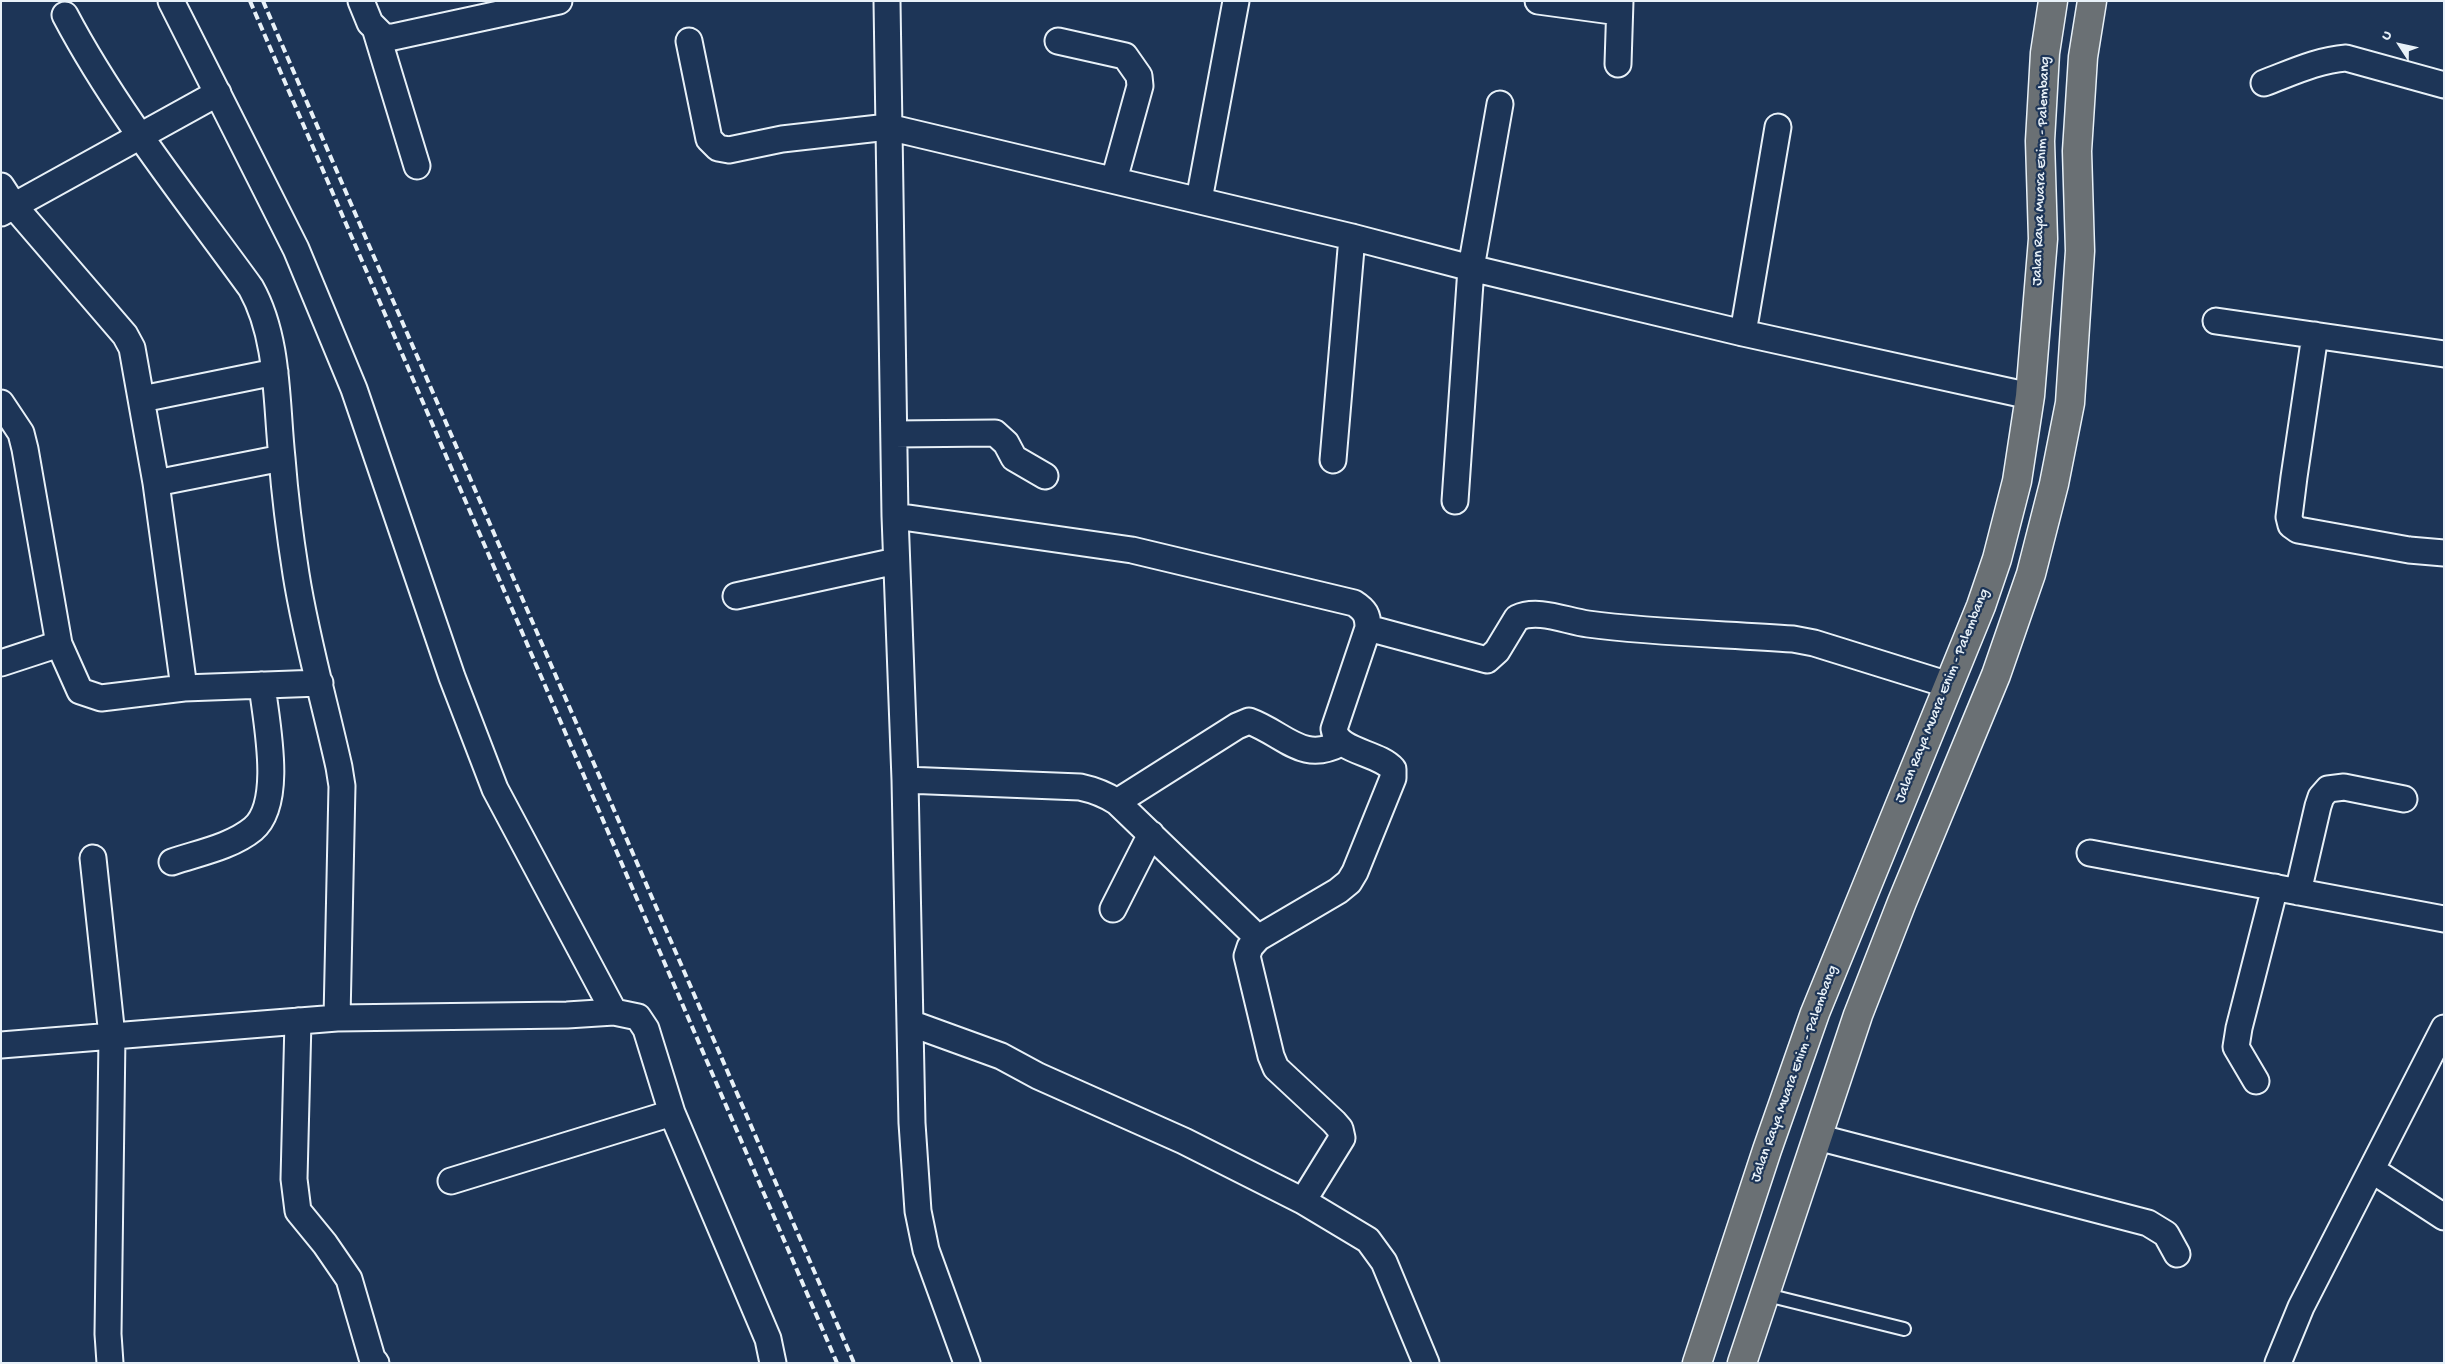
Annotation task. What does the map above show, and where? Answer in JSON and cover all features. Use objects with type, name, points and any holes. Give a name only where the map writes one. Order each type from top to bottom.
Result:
[{"type":"main road","name":"Jalan Raya Muara Enim - Palembang","points":[[1697,1363],[1766,1150],[1815,1013],[1949,685],[1997,559],[2017,481],[2030,396],[2043,239],[2040,142],[2045,53],[2053,1]]},
{"type":"main road","points":[[1742,1363],[1763,1294],[1858,1015],[1996,675],[2031,574],[2054,484],[2070,403],[2080,251],[2077,151],[2083,57],[2092,1]]},
{"type":"street","points":[[170,1],[296,249],[354,389],[452,677],[495,789],[614,1012]]},
{"type":"street","points":[[362,1],[370,23],[376,31],[417,166]]},
{"type":"street","points":[[376,31],[384,36],[393,36],[559,1]]},
{"type":"street","points":[[887,1],[896,561],[905,780],[912,1123],[918,1211],[926,1250],[967,1363]]},
{"type":"street","points":[[1199,200],[1236,1]]},
{"type":"street","points":[[1538,1],[1620,6],[1618,64]]},
{"type":"street","points":[[65,15],[77,38],[141,137],[251,288],[259,302],[264,317],[275,372],[282,458],[296,575],[342,786],[338,1018]]},
{"type":"street","points":[[690,41],[709,139],[718,148],[729,150],[782,139],[888,127],[1199,200],[1743,333],[2030,396]]},
{"type":"street","points":[[1058,41],[1125,56],[1139,76],[1140,86],[1114,180]]},
{"type":"street","points":[[2264,83],[2314,64],[2332,59],[2346,58],[2444,85]]},
{"type":"street","points":[[184,688],[156,483],[132,348],[125,335],[6,201],[141,137],[218,93]]},
{"type":"street","points":[[1455,501],[1471,268],[1500,104]]},
{"type":"street","points":[[1743,333],[1778,127]]},
{"type":"street","points":[[1333,460],[1352,237]]},
{"type":"street","points":[[2216,321],[2444,354]]},
{"type":"street","points":[[2315,335],[2294,477],[2289,517],[2291,526],[2298,530],[2409,550],[2444,553]]},
{"type":"street","points":[[142,399],[275,372]]},
{"type":"street","points":[[1,403],[16,426],[25,449],[59,644],[80,691],[90,696],[101,698],[184,688],[320,683]]},
{"type":"street","points":[[894,434],[995,433],[1006,443],[1014,458],[1045,476]]},
{"type":"street","points":[[156,483],[282,458]]},
{"type":"street","points":[[895,516],[1107,545],[1354,603],[1366,613],[1368,628],[1334,729],[1335,737],[1341,743],[1387,762],[1393,769],[1393,778],[1355,872],[1349,882],[1338,891],[1258,938],[1250,947],[1247,956],[1271,1056],[1276,1068],[1340,1129],[1342,1138],[1303,1201]]},
{"type":"street","points":[[736,596],[896,561]]},
{"type":"street","points":[[1368,628],[1487,660],[1497,651],[1517,618],[1531,614],[1578,623],[1641,631],[1793,638],[1949,685]]},
{"type":"street","points":[[1,663],[59,644]]},
{"type":"street","points":[[172,862],[236,839],[253,828],[261,820],[268,800],[271,762],[262,685]]},
{"type":"street","points":[[1117,802],[1237,726],[1249,721],[1307,751],[1327,751],[1341,743]]},
{"type":"street","points":[[905,780],[1080,787],[1096,790],[1117,802],[1258,938]]},
{"type":"street","points":[[2256,1081],[2236,1047],[2238,1028],[2321,797],[2328,789],[2344,787],[2404,798]]},
{"type":"street","points":[[1112,909],[1150,834]]},
{"type":"street","points":[[2090,853],[2444,919]]},
{"type":"street","points":[[93,858],[112,1036],[108,1334],[110,1363]]},
{"type":"street","points":[[1,1046],[338,1018],[567,1015],[614,1012],[638,1017],[646,1029],[672,1113],[768,1339],[773,1363]]},
{"type":"street","points":[[298,1021],[294,1179],[298,1211],[325,1244],[349,1279],[372,1358],[376,1363]]},
{"type":"street","points":[[910,1023],[1001,1056],[1038,1076],[1184,1141],[1303,1201],[1368,1240],[1378,1251],[1426,1363]]},
{"type":"street","points":[[2278,1363],[2301,1308],[2444,1028]]},
{"type":"street","points":[[451,1181],[672,1113]]},
{"type":"street","points":[[1817,1137],[2148,1223],[2166,1234],[2177,1254]]},
{"type":"street","points":[[2372,1170],[2444,1217]]},
{"type":"lane","points":[[1763,1294],[1904,1329]]},
{"type":"railway","points":[[250,1],[837,1363]]},
{"type":"railway","points":[[263,1],[854,1363]]}]
